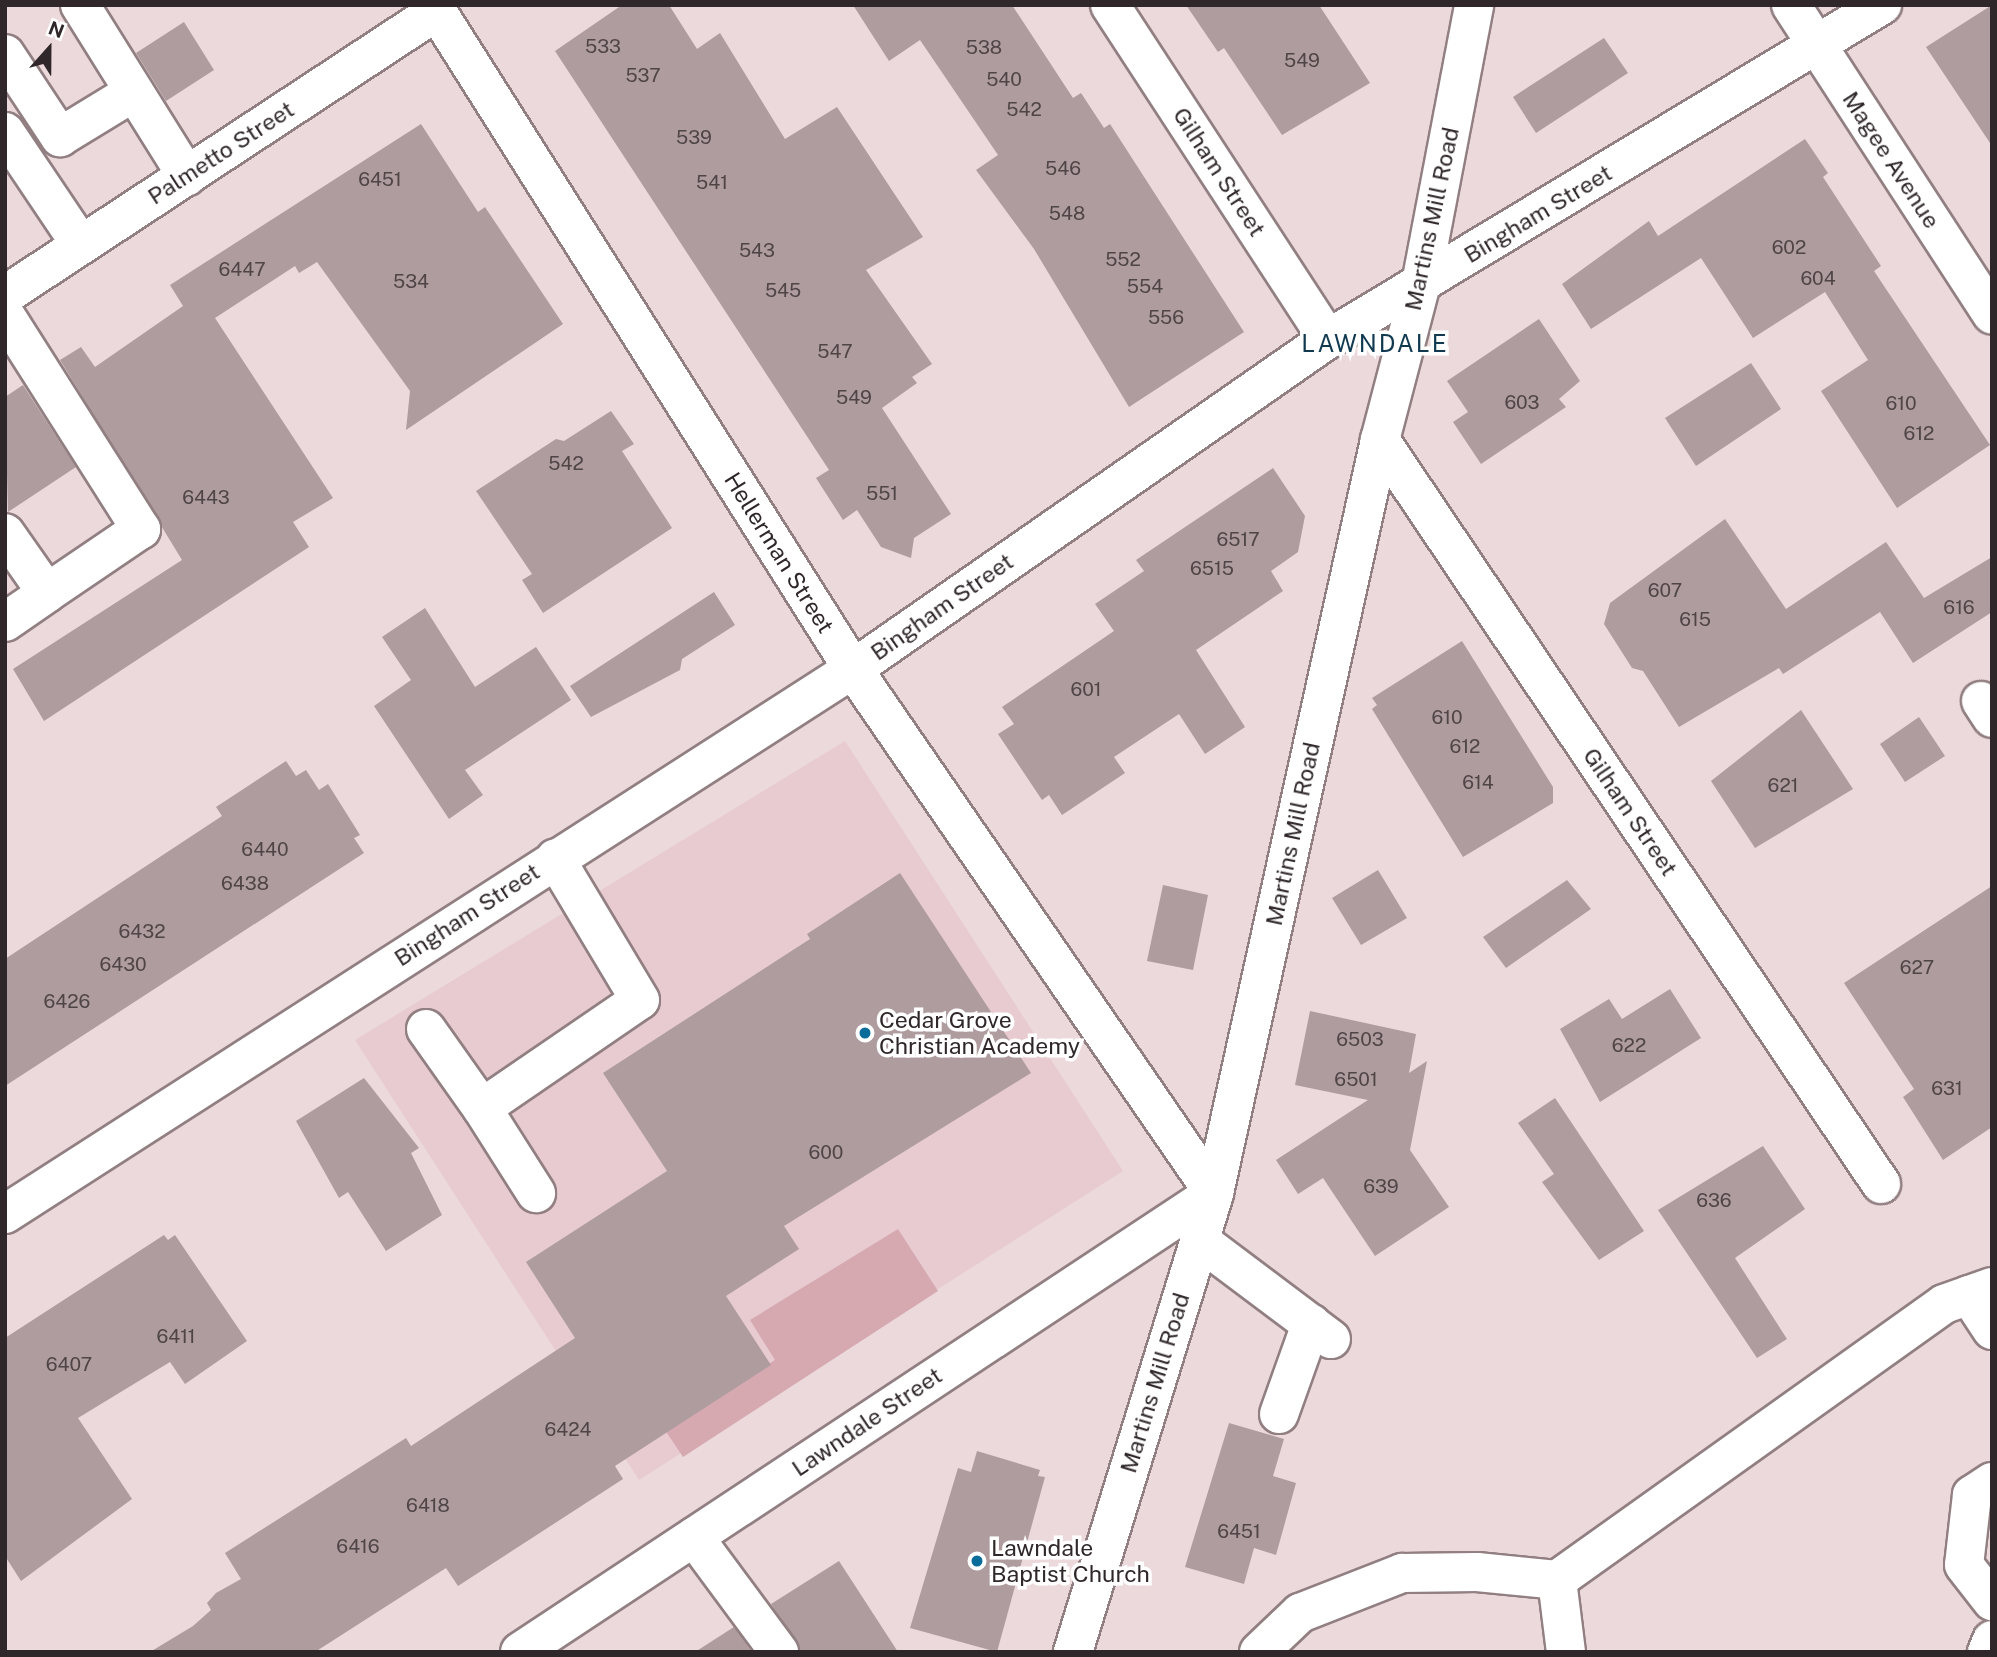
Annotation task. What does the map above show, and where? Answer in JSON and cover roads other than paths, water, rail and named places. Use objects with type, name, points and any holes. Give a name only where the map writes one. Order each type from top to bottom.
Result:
[{"type":"street","points":[[80,5],[132,93],[187,176]]},
{"type":"street","name":"Gilham Street","points":[[1110,5],[1328,339]]},
{"type":"street","name":"Martins Mill Road","points":[[1073,1652],[1214,1193],[1380,440],[1421,284],[1474,5]]},
{"type":"street","name":"Magee Avenue","points":[[1791,5],[1992,314]]},
{"type":"street","name":"Bingham Street","points":[[5,1214],[555,858],[853,669],[1328,339],[1819,47],[1882,5]]},
{"type":"street","name":"Palmetto Street","points":[[5,295],[435,8]]},
{"type":"street","name":"Hellerman Street","points":[[435,8],[853,669],[1214,1193]]},
{"type":"street","points":[[5,54],[60,137],[132,93]]},
{"type":"street","points":[[5,132],[82,245]]},
{"type":"street","points":[[5,315],[141,529],[5,622]]},
{"type":"street","name":"Gilham Street","points":[[1380,440],[1881,1184]]},
{"type":"street","points":[[5,533],[47,593]]},
{"type":"street","points":[[482,1108],[640,1000],[555,858]]},
{"type":"street","points":[[426,1029],[537,1193]]},
{"type":"street","name":"Lawndale Street","points":[[520,1652],[1214,1193]]},
{"type":"street","points":[[1199,1240],[1321,1331],[1279,1414]]},
{"type":"street","points":[[1259,1652],[1300,1613],[1402,1573],[1477,1572],[1558,1580],[1944,1304],[1980,1291],[1992,1330]]},
{"type":"street","points":[[1992,1482],[1972,1495],[1964,1565],[1992,1601]]},
{"type":"street","points":[[694,1537],[779,1652]]},
{"type":"street","points":[[1558,1580],[1566,1652]]},
{"type":"street","points":[[1987,1652],[1992,1640]]},
{"type":"place","name":"Cedar Grove Christian Academy","points":[[865,1033]]},
{"type":"place","name":"Lawndale Baptist Church","points":[[977,1561]]},
{"type":"district","name":"LAWNDALE","points":[[1375,344]]}]
